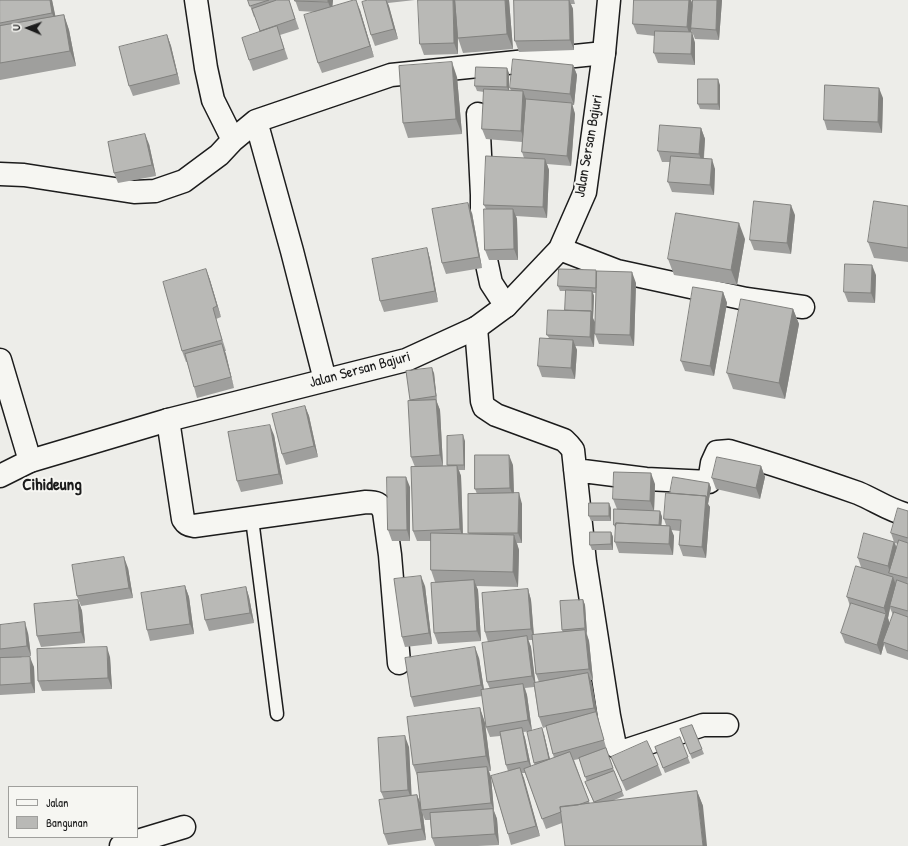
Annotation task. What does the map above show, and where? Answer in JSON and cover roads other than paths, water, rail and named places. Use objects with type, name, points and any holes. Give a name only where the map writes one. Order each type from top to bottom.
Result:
[{"type":"street","points":[[196,0],[206,68],[213,100],[233,140]]},
{"type":"street","name":"Jalan Sersan Bajuri","points":[[0,476],[30,461],[168,420],[406,360],[476,328],[506,306],[560,249],[585,192],[604,53],[608,0]]},
{"type":"street","points":[[0,174],[24,175],[134,192],[155,191],[184,181],[219,154],[256,121],[391,75],[604,53]]},
{"type":"street","points":[[478,114],[482,195],[482,241],[491,283],[506,306]]},
{"type":"street","points":[[256,121],[292,251],[325,380]]},
{"type":"street","points":[[560,249],[617,271],[746,299],[803,307]]},
{"type":"street","points":[[476,328],[482,401],[484,407],[496,416],[564,440],[573,450],[586,569],[615,746],[622,750],[627,750],[703,725],[727,725]]},
{"type":"street","points":[[0,360],[30,461]]},
{"type":"street","points":[[168,420],[183,519],[186,523],[194,526],[366,502],[378,503],[382,506],[390,555],[399,663]]},
{"type":"street","points":[[575,470],[646,479],[709,482],[712,463],[718,452],[730,450],[812,476],[873,499],[894,512],[908,515]]},
{"type":"street","points":[[121,846],[184,827]]},
{"type":"lane","points":[[252,519],[277,714]]},
{"type":"district","name":"Cihideung","points":[[52,485]]}]
